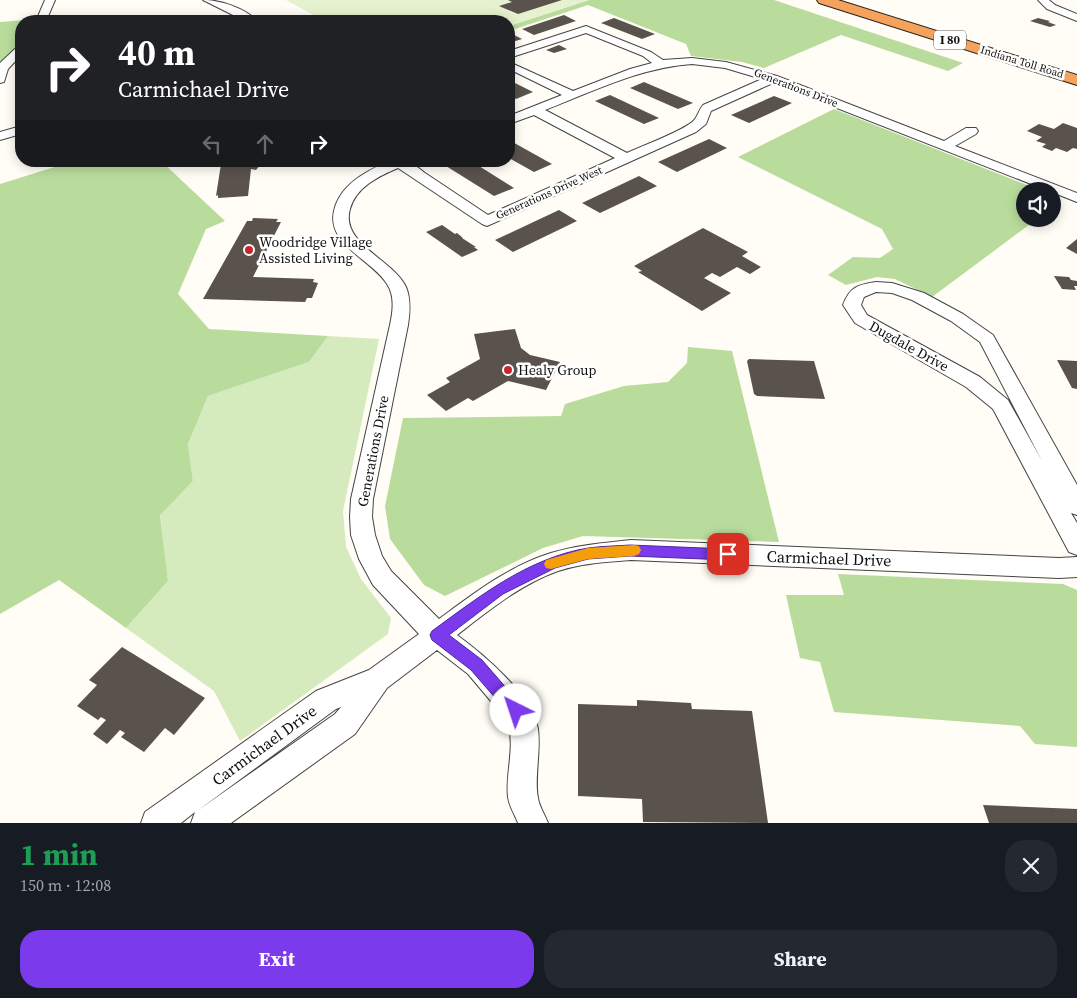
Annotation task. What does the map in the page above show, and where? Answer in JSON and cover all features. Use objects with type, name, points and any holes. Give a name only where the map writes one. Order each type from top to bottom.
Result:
[{"type":"highway","name":"Indiana Toll Road","points":[[824,0],[1077,80]]},
{"type":"highway","name":"Indiana Toll Road","points":[[861,0],[1077,66]]},
{"type":"street","points":[[44,15],[50,0]]},
{"type":"street","points":[[208,0],[242,15]]},
{"type":"street","points":[[1043,0],[1051,8],[1077,18]]},
{"type":"street","points":[[515,53],[586,28],[648,54],[662,64]]},
{"type":"street","points":[[0,79],[2,68],[15,55]]},
{"type":"street","name":"Generations Drive","points":[[515,118],[634,71],[662,64],[692,61],[709,63],[739,68],[772,78],[1077,198]]},
{"type":"street","points":[[515,67],[572,95]]},
{"type":"street","name":"Generations Drive West","points":[[407,167],[487,221],[691,129],[700,121],[707,108],[772,78]]},
{"type":"street","name":"Generations Drive West","points":[[534,110],[626,158]]},
{"type":"street","points":[[945,146],[971,131]]},
{"type":"street","points":[[0,136],[15,132]]},
{"type":"street","name":"Generations Drive","points":[[388,167],[358,185],[349,194],[343,204],[340,222],[344,234],[352,244],[396,282],[400,298],[397,330],[362,499],[363,535],[371,559],[382,578],[438,635],[477,665],[516,710],[524,727],[523,798],[533,823]]},
{"type":"street","name":"Dugdale Drive","points":[[1077,506],[987,339],[965,322],[906,291],[896,288],[872,287],[856,294],[852,305],[861,319],[973,382],[1001,405],[1077,545]]},
{"type":"street","name":"Carmichael Drive","points":[[162,821],[326,700],[378,679],[498,590],[552,563],[588,554],[630,550],[1059,568],[1077,567]]},
{"type":"street","name":"Carmichael Drive","points":[[206,823],[345,724],[378,679]]},
{"type":"green space","points":[[286,0],[589,0],[515,24],[515,15],[314,15]]},
{"type":"green space","points":[[589,0],[774,0],[963,63],[948,71],[841,35],[764,68],[742,62],[691,56],[686,44],[588,5],[515,29],[515,24]]},
{"type":"green space","points":[[15,21],[15,50],[0,65],[0,22]]},
{"type":"green space","points":[[834,109],[1019,182],[1016,182],[1016,227],[1026,227],[932,297],[895,279],[877,277],[846,285],[828,275],[853,257],[880,258],[893,249],[882,229],[738,157]]},
{"type":"green space","points":[[55,167],[167,167],[225,221],[206,229],[178,294],[209,329],[328,336],[309,362],[208,396],[188,444],[193,481],[160,515],[168,581],[126,628],[59,580],[0,614],[0,184]]},
{"type":"green space","points":[[328,336],[379,339],[343,511],[346,547],[361,579],[391,618],[388,634],[240,741],[214,691],[126,628],[168,581],[160,514],[193,481],[188,444],[208,396],[309,362]]},
{"type":"green space","points":[[688,347],[732,351],[779,542],[583,536],[543,548],[445,596],[424,585],[390,539],[385,506],[403,418],[561,416],[565,404],[624,386],[668,382],[687,363]]},
{"type":"green space","points":[[838,574],[1063,584],[1077,590],[1077,747],[1035,744],[1020,726],[834,712],[820,662],[800,658],[786,595],[844,595]]},
{"type":"building","points":[[508,0],[562,0],[518,14],[499,6],[512,2]]},
{"type":"building","points":[[564,15],[576,21],[534,35],[522,29]]},
{"type":"building","points":[[614,18],[655,34],[642,39],[601,23]]},
{"type":"building","points":[[1038,18],[1050,21],[1048,22],[1056,25],[1050,27],[1030,21]]},
{"type":"building","points":[[515,36],[522,39],[515,41]]},
{"type":"building","points":[[559,45],[567,49],[554,53],[546,50]]},
{"type":"building","points":[[644,82],[693,103],[678,109],[630,88]]},
{"type":"building","points":[[515,83],[533,92],[516,99]]},
{"type":"building","points":[[610,95],[659,118],[644,124],[595,101]]},
{"type":"building","points":[[774,96],[792,103],[749,123],[731,115]]},
{"type":"building","points":[[1063,123],[1077,128],[1077,149],[1073,148],[1067,152],[1056,148],[1052,151],[1042,147],[1046,144],[1036,141],[1042,137],[1027,131],[1039,124],[1054,129]]},
{"type":"building","points":[[709,139],[727,148],[677,172],[658,162]]},
{"type":"building","points":[[515,143],[552,164],[534,172],[515,161]]},
{"type":"building","points":[[221,167],[258,167],[256,170],[251,169],[248,196],[218,198],[218,195],[216,196]]},
{"type":"building","points":[[448,167],[481,167],[514,188],[494,196]]},
{"type":"building","points":[[639,176],[657,186],[600,213],[582,203]]},
{"type":"building","points":[[559,210],[577,221],[513,252],[495,240]]},
{"type":"building","name":"Woodridge Village Assisted Living","points":[[253,218],[278,219],[276,222],[281,222],[253,277],[314,279],[313,282],[318,283],[312,298],[307,298],[305,302],[203,299],[247,221],[252,221]]},
{"type":"building","points":[[442,225],[455,234],[457,233],[478,250],[462,257],[426,232]]},
{"type":"building","points":[[703,228],[748,252],[742,256],[761,267],[750,274],[737,267],[720,277],[712,273],[704,278],[731,293],[702,311],[638,272],[642,271],[634,266]]},
{"type":"building","points":[[1077,239],[1077,254],[1066,248]]},
{"type":"building","points":[[1054,276],[1069,277],[1071,280],[1077,281],[1077,286],[1074,286],[1076,290],[1062,289]]},
{"type":"building","name":"Healy Group","points":[[515,329],[521,348],[530,355],[560,362],[546,390],[508,381],[473,401],[468,398],[446,411],[427,395],[450,382],[446,378],[480,359],[474,334]]},
{"type":"building","points":[[749,359],[814,361],[825,399],[757,396],[754,394],[747,361]]},
{"type":"building","points":[[1057,360],[1077,361],[1077,389],[1072,388]]},
{"type":"building","points":[[122,647],[205,698],[174,735],[165,728],[144,752],[121,737],[125,733],[120,730],[107,744],[93,734],[106,720],[101,717],[98,720],[77,706],[97,685],[89,680]]},
{"type":"building","points":[[637,700],[691,703],[692,709],[752,711],[768,823],[643,822],[642,799],[578,796],[578,704],[637,706]]},
{"type":"building","points":[[983,805],[1077,809],[1077,823],[989,823]]},
{"type":"slow traffic","points":[[551,564],[588,554],[634,550]]},
{"type":"place","name":"Woodridge Village Assisted Living","points":[[249,250]]},
{"type":"place","name":"Healy Group","points":[[508,370]]},
{"type":"route","points":[[516,710],[477,665],[438,635],[498,590],[552,563],[588,554],[630,550],[728,554]]}]
